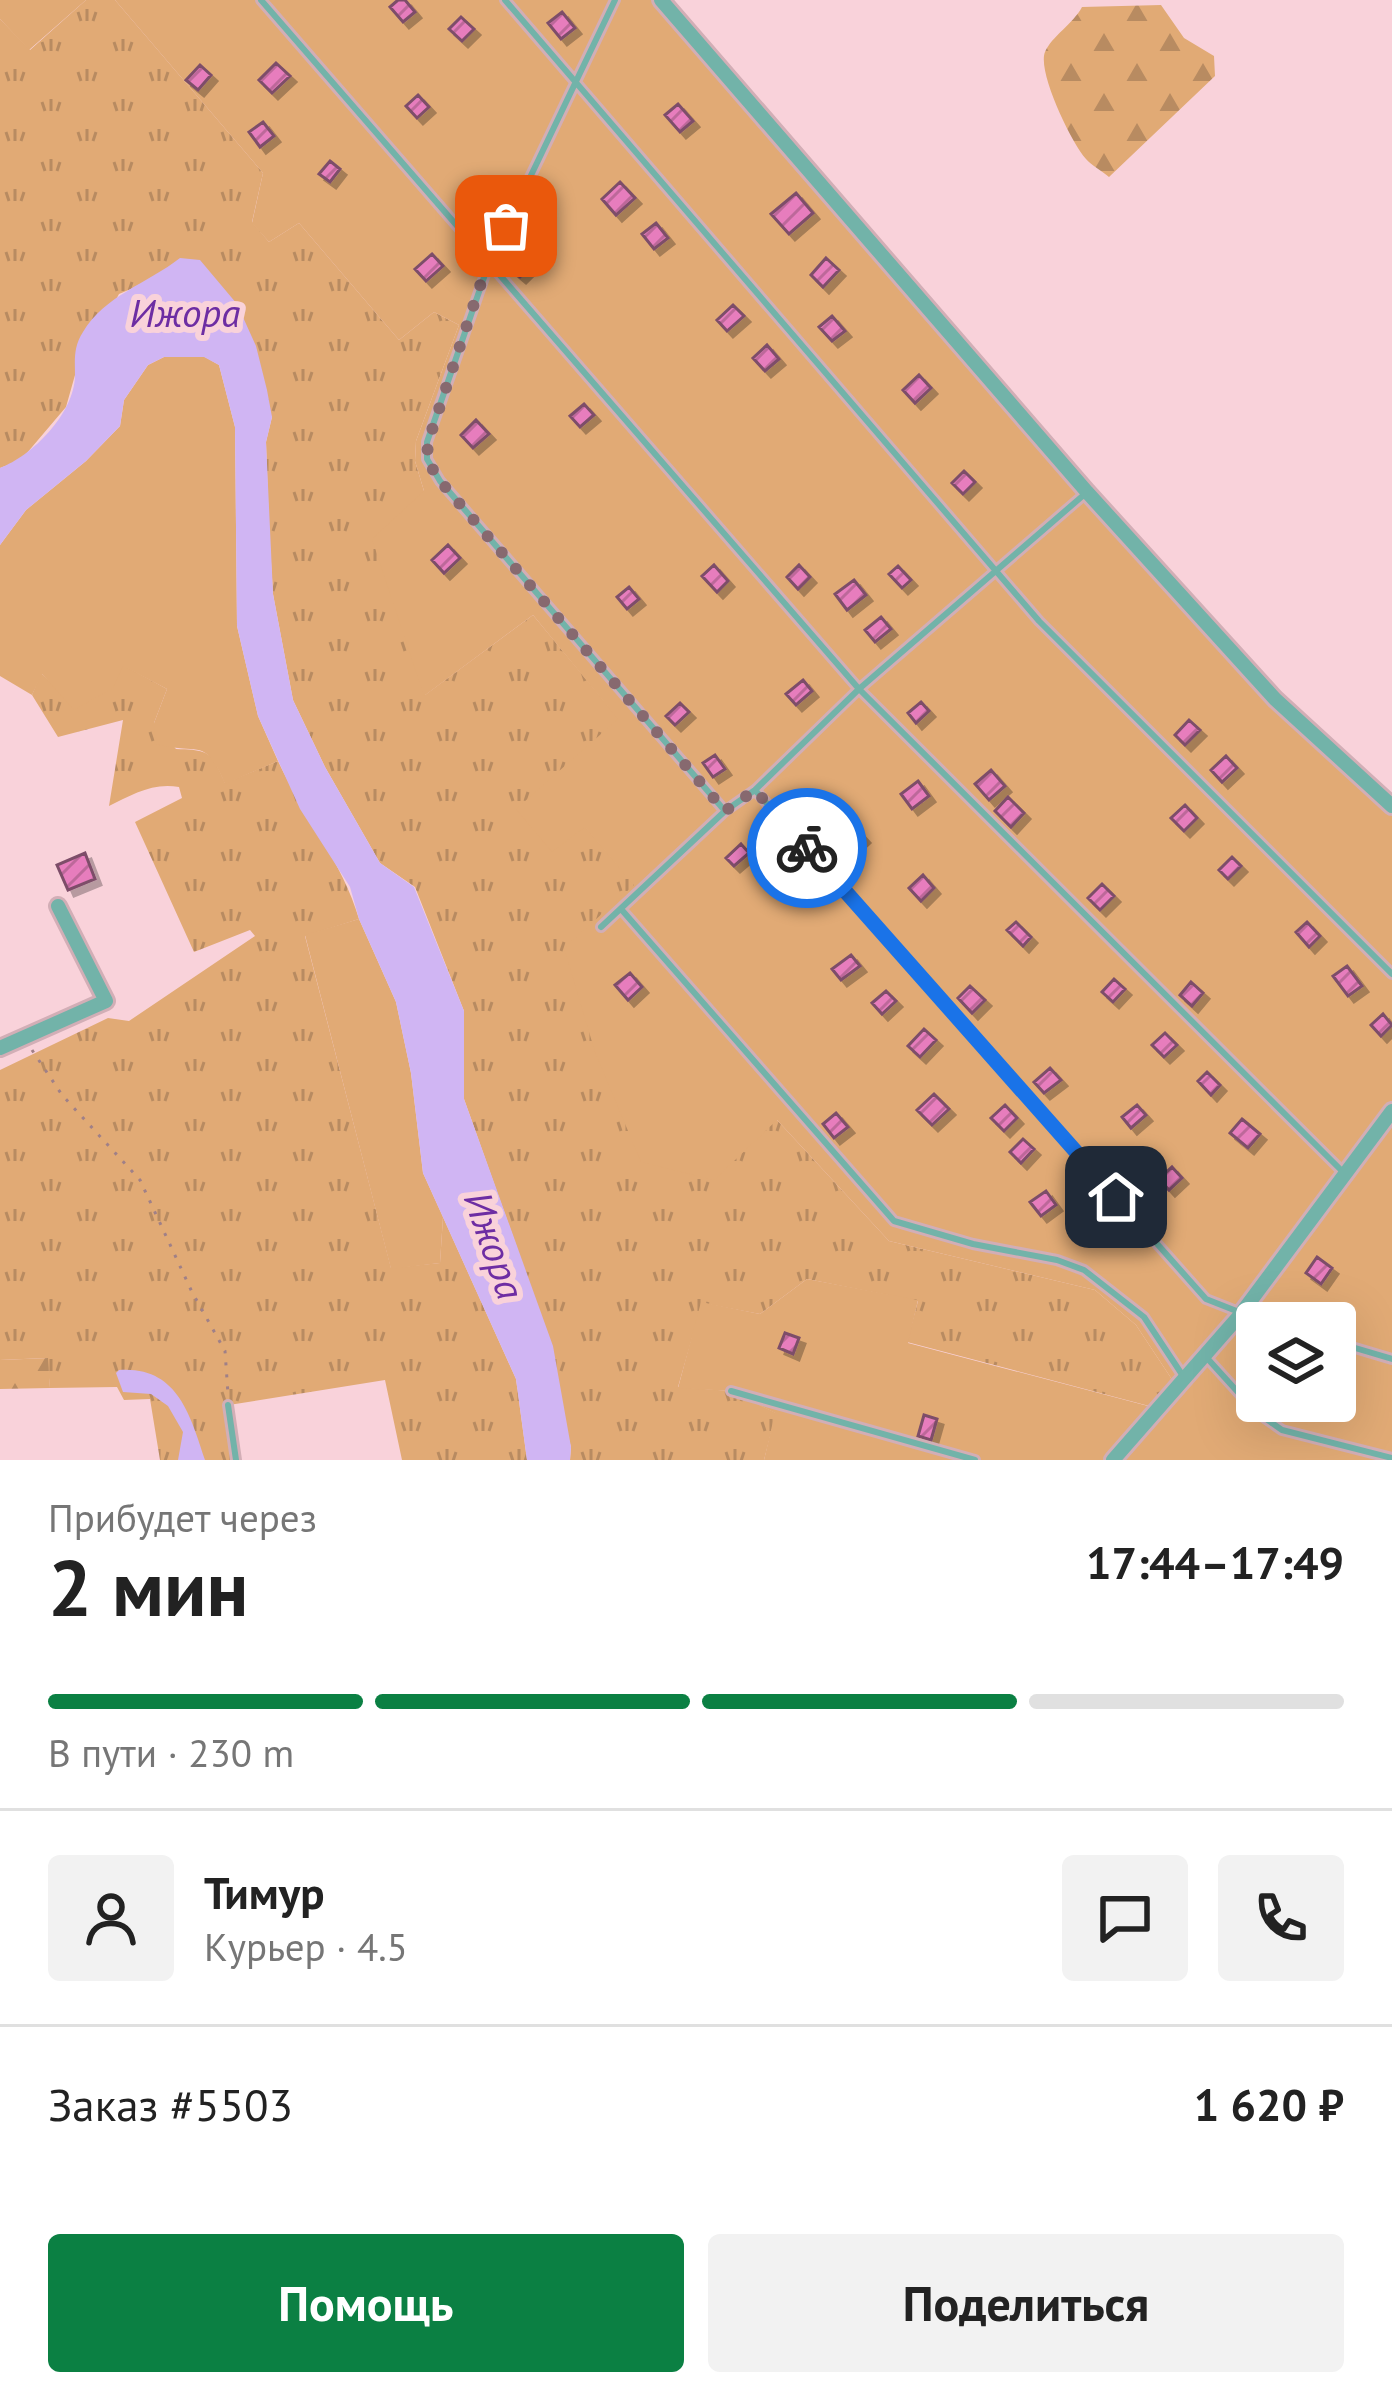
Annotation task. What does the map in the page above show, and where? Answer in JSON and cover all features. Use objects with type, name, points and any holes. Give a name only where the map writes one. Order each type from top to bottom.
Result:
[{"type":"street","points":[[661,0],[1087,492],[1275,698],[1392,806]]},
{"type":"street","points":[[0,1048],[106,1001],[58,905]]},
{"type":"street","points":[[1249,1302],[1392,1111]]},
{"type":"street","points":[[1113,1460],[1236,1319]]},
{"type":"lane","points":[[261,0],[859,688],[1343,1172]]},
{"type":"lane","points":[[505,0],[1039,621],[1392,974]]},
{"type":"lane","points":[[615,0],[488,262],[428,442],[427,460],[562,626],[725,811]]},
{"type":"lane","points":[[601,927],[725,811],[755,790],[859,688],[1087,492]]},
{"type":"lane","points":[[755,790],[1206,1299],[1236,1313]]},
{"type":"lane","points":[[621,909],[894,1221],[1084,1270],[1144,1317],[1184,1377]]},
{"type":"lane","points":[[1356,1348],[1392,1359]]},
{"type":"lane","points":[[1204,1355],[1269,1423],[1392,1458]]},
{"type":"lane","points":[[730,1391],[974,1460]]},
{"type":"lane","points":[[229,1405],[236,1460]]},
{"type":"path","points":[[24,1038],[62,1095],[140,1180],[225,1351],[229,1405]]},
{"type":"green space","points":[[0,0],[86,0],[29,50],[0,19]]},
{"type":"green space","points":[[86,0],[115,0],[263,173],[252,222],[269,242],[299,223],[399,340],[434,312],[459,325],[416,441],[415,461],[424,491],[425,695],[533,615],[619,719],[585,826],[635,885],[777,1120],[889,1241],[1095,1290],[1136,1325],[1173,1381],[1149,1406],[907,1342],[918,1301],[807,1279],[760,1314],[702,1303],[678,1387],[731,1391],[776,1413],[764,1460],[570,1460],[571,1447],[516,1245],[464,1099],[464,1011],[415,887],[380,863],[293,700],[273,594],[266,442],[272,417],[180,259],[152,280],[119,294],[75,375],[66,407],[21,460],[0,468],[0,19],[30,50]]},
{"type":"green space","points":[[115,0],[661,0],[1275,698],[1392,806],[1392,1460],[764,1460],[775,1413],[731,1391],[678,1388],[701,1302],[760,1314],[807,1279],[918,1300],[908,1343],[1148,1406],[1173,1381],[1136,1325],[1095,1290],[889,1241],[777,1120],[714,1180],[641,1162],[595,1052],[564,948],[634,885],[585,827],[552,852],[516,809],[618,719],[533,615],[424,696],[372,539],[424,491],[415,461],[416,441],[459,325],[434,312],[399,340],[299,223],[269,242],[252,223],[263,173]]},
{"type":"green space","points":[[1161,5],[1184,38],[1214,56],[1215,76],[1109,177],[1086,159],[1064,123],[1046,74],[1045,52],[1082,7]]},
{"type":"green space","points":[[164,357],[205,357],[219,365],[235,427],[237,626],[258,716],[278,761],[225,784],[205,753],[155,744],[154,723],[167,689],[123,666],[113,688],[74,710],[42,674],[32,695],[0,676],[0,545],[26,510],[120,426],[124,400],[148,365]]},
{"type":"green space","points":[[123,665],[167,689],[154,723],[176,749],[208,755],[225,783],[278,761],[343,878],[359,919],[305,936],[391,1268],[440,1263],[443,1217],[516,1379],[527,1460],[402,1460],[385,1380],[229,1405],[236,1460],[160,1460],[150,1399],[124,1400],[117,1387],[50,1388],[47,1358],[0,1360],[0,1070],[108,1018],[129,1021],[255,936],[250,930],[194,952],[135,822],[182,798],[179,787],[151,788],[109,806],[123,720],[58,737],[32,695],[41,673],[60,692]]},
{"type":"green space","points":[[359,919],[396,1002],[411,1073],[423,1173],[443,1217],[440,1263],[391,1269],[305,935]]},
{"type":"green space","points":[[48,1358],[50,1388],[0,1389],[0,1360]]},
{"type":"water","name":"Ижора","points":[[180,258],[200,260],[237,304],[256,346],[272,417],[266,442],[273,594],[293,700],[380,863],[414,887],[464,1011],[464,1099],[553,1346],[570,1460],[527,1460],[516,1379],[423,1173],[411,1073],[396,1002],[350,887],[300,809],[258,716],[237,626],[235,427],[219,365],[204,357],[164,357],[148,365],[124,400],[120,426],[26,510],[0,545],[0,468],[38,444],[59,419],[73,390],[76,349],[83,332],[114,299]]},
{"type":"water","points":[[119,1370],[139,1371],[168,1385],[186,1410],[205,1460],[178,1460],[183,1432],[168,1406],[151,1394],[123,1392]]},
{"type":"building","points":[[405,0],[415,12],[403,22],[390,7]]},
{"type":"building","points":[[562,12],[575,28],[561,39],[548,23]]},
{"type":"building","points":[[461,17],[474,29],[462,41],[449,29]]},
{"type":"building","points":[[276,63],[290,76],[272,93],[259,80]]},
{"type":"building","points":[[200,65],[211,75],[198,90],[186,80]]},
{"type":"building","points":[[418,95],[429,107],[417,118],[406,106]]},
{"type":"building","points":[[678,104],[693,121],[680,132],[665,115]]},
{"type":"building","points":[[263,122],[274,136],[260,147],[249,132]]},
{"type":"building","points":[[330,161],[340,169],[330,182],[319,174]]},
{"type":"building","points":[[620,182],[635,198],[616,215],[602,199]]},
{"type":"building","points":[[796,193],[813,213],[789,234],[771,214]]},
{"type":"building","points":[[656,223],[668,238],[654,249],[642,234]]},
{"type":"building","points":[[523,252],[534,263],[520,277],[508,267]]},
{"type":"building","points":[[432,254],[443,266],[426,281],[415,269]]},
{"type":"building","points":[[826,258],[839,270],[823,287],[811,275]]},
{"type":"building","points":[[733,305],[744,316],[727,331],[717,320]]},
{"type":"building","points":[[832,316],[845,331],[832,341],[819,327]]},
{"type":"building","points":[[767,345],[779,359],[765,371],[753,358]]},
{"type":"building","points":[[919,375],[931,388],[915,403],[903,390]]},
{"type":"building","points":[[584,404],[594,415],[580,427],[570,416]]},
{"type":"building","points":[[476,420],[489,434],[473,448],[461,435]]},
{"type":"building","points":[[964,471],[975,482],[963,494],[952,483]]},
{"type":"building","points":[[448,545],[460,558],[444,573],[432,560]]},
{"type":"building","points":[[714,565],[728,581],[717,592],[702,576]]},
{"type":"building","points":[[799,565],[810,577],[798,589],[787,577]]},
{"type":"building","points":[[898,566],[911,580],[902,588],[889,574]]},
{"type":"building","points":[[854,580],[866,595],[847,610],[835,594]]},
{"type":"building","points":[[629,587],[639,599],[627,609],[617,597]]},
{"type":"building","points":[[881,617],[891,629],[875,642],[865,630]]},
{"type":"building","points":[[803,680],[812,691],[796,705],[786,694]]},
{"type":"building","points":[[921,702],[929,711],[916,723],[908,713]]},
{"type":"building","points":[[680,703],[689,712],[675,725],[666,716]]},
{"type":"building","points":[[1189,720],[1200,730],[1185,745],[1175,735]]},
{"type":"building","points":[[715,755],[725,769],[713,777],[703,763]]},
{"type":"building","points":[[1226,756],[1237,768],[1222,782],[1211,770]]},
{"type":"building","points":[[991,770],[1005,786],[989,800],[975,784]]},
{"type":"building","points":[[918,781],[929,796],[912,809],[901,794]]},
{"type":"building","points":[[1008,797],[1024,813],[1011,827],[995,811]]},
{"type":"building","points":[[1185,805],[1197,818],[1184,831],[1171,818]]},
{"type":"building","points":[[850,822],[864,837],[851,849],[837,834]]},
{"type":"building","points":[[741,844],[749,853],[734,866],[726,858]]},
{"type":"building","points":[[85,853],[95,879],[68,890],[57,865]]},
{"type":"building","points":[[1232,857],[1241,866],[1228,879],[1219,870]]},
{"type":"building","points":[[923,875],[934,888],[921,901],[909,888]]},
{"type":"building","points":[[1102,884],[1114,896],[1100,910],[1088,898]]},
{"type":"building","points":[[1016,922],[1031,937],[1023,946],[1007,930]]},
{"type":"building","points":[[1307,922],[1320,936],[1309,947],[1296,932]]},
{"type":"building","points":[[851,955],[860,966],[841,980],[832,969]]},
{"type":"building","points":[[1347,966],[1362,986],[1348,996],[1333,976]]},
{"type":"building","points":[[630,973],[642,987],[628,1000],[615,985]]},
{"type":"building","points":[[1114,979],[1125,989],[1113,1002],[1102,992]]},
{"type":"building","points":[[1191,982],[1203,993],[1192,1006],[1180,995]]},
{"type":"building","points":[[970,986],[985,1000],[972,1013],[958,998]]},
{"type":"building","points":[[886,991],[896,1001],[882,1014],[872,1003]]},
{"type":"building","points":[[1383,1014],[1392,1025],[1381,1036],[1371,1025]]},
{"type":"building","points":[[924,1029],[936,1040],[920,1057],[908,1046]]},
{"type":"building","points":[[1165,1033],[1177,1045],[1164,1057],[1152,1045]]},
{"type":"building","points":[[1050,1068],[1061,1080],[1044,1093],[1034,1082]]},
{"type":"building","points":[[1207,1072],[1220,1085],[1211,1095],[1198,1081]]},
{"type":"building","points":[[934,1094],[949,1109],[932,1125],[917,1110]]},
{"type":"building","points":[[1005,1105],[1017,1118],[1004,1131],[991,1118]]},
{"type":"building","points":[[1137,1105],[1146,1115],[1131,1128],[1122,1117]]},
{"type":"building","points":[[836,1113],[848,1127],[834,1138],[823,1124]]},
{"type":"building","points":[[1242,1119],[1260,1134],[1248,1148],[1230,1133]]},
{"type":"building","points":[[1023,1139],[1034,1149],[1021,1163],[1010,1152]]},
{"type":"building","points":[[1172,1167],[1182,1178],[1169,1190],[1159,1179]]},
{"type":"building","points":[[1046,1191],[1056,1205],[1041,1216],[1030,1202]]},
{"type":"building","points":[[1317,1257],[1332,1268],[1321,1284],[1306,1273]]},
{"type":"building","points":[[785,1333],[799,1338],[793,1354],[779,1348]]},
{"type":"building","points":[[924,1415],[937,1419],[931,1440],[918,1436]]},
{"type":"way so far","points":[[506,226],[488,262],[428,442],[427,460],[562,626],[725,811],[755,790],[807,848]]},
{"type":"route","points":[[807,848],[1116,1197]]}]
